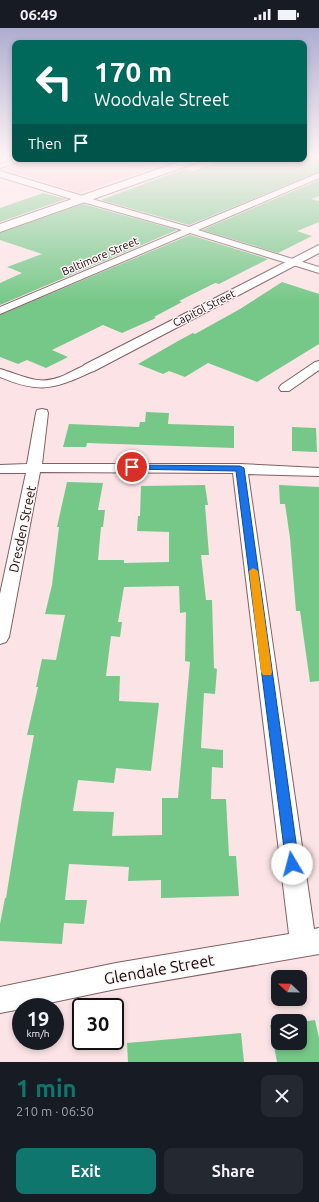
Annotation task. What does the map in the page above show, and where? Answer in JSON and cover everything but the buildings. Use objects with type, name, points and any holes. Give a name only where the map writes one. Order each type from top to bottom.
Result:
[{"type":"main road","points":[[0,228],[64,205]]},
{"type":"street","points":[[104,205],[319,270]]},
{"type":"street","name":"Baltimore Street","points":[[0,311],[248,205]]},
{"type":"street","name":"Capitol Street","points":[[88,368],[319,248]]},
{"type":"street","points":[[285,388],[319,365]]},
{"type":"street","points":[[0,373],[25,384],[42,385],[61,382],[88,368]]},
{"type":"street","name":"Dresden Street","points":[[0,637],[34,468],[42,413]]},
{"type":"street","points":[[240,468],[311,942]]},
{"type":"street","points":[[0,469],[240,468],[319,472]]},
{"type":"street","name":"Glendale Street","points":[[0,1000],[116,976],[311,942]]},
{"type":"slow traffic","points":[[253,571],[267,672]]},
{"type":"route","points":[[132,467],[240,468],[292,864]]}]
